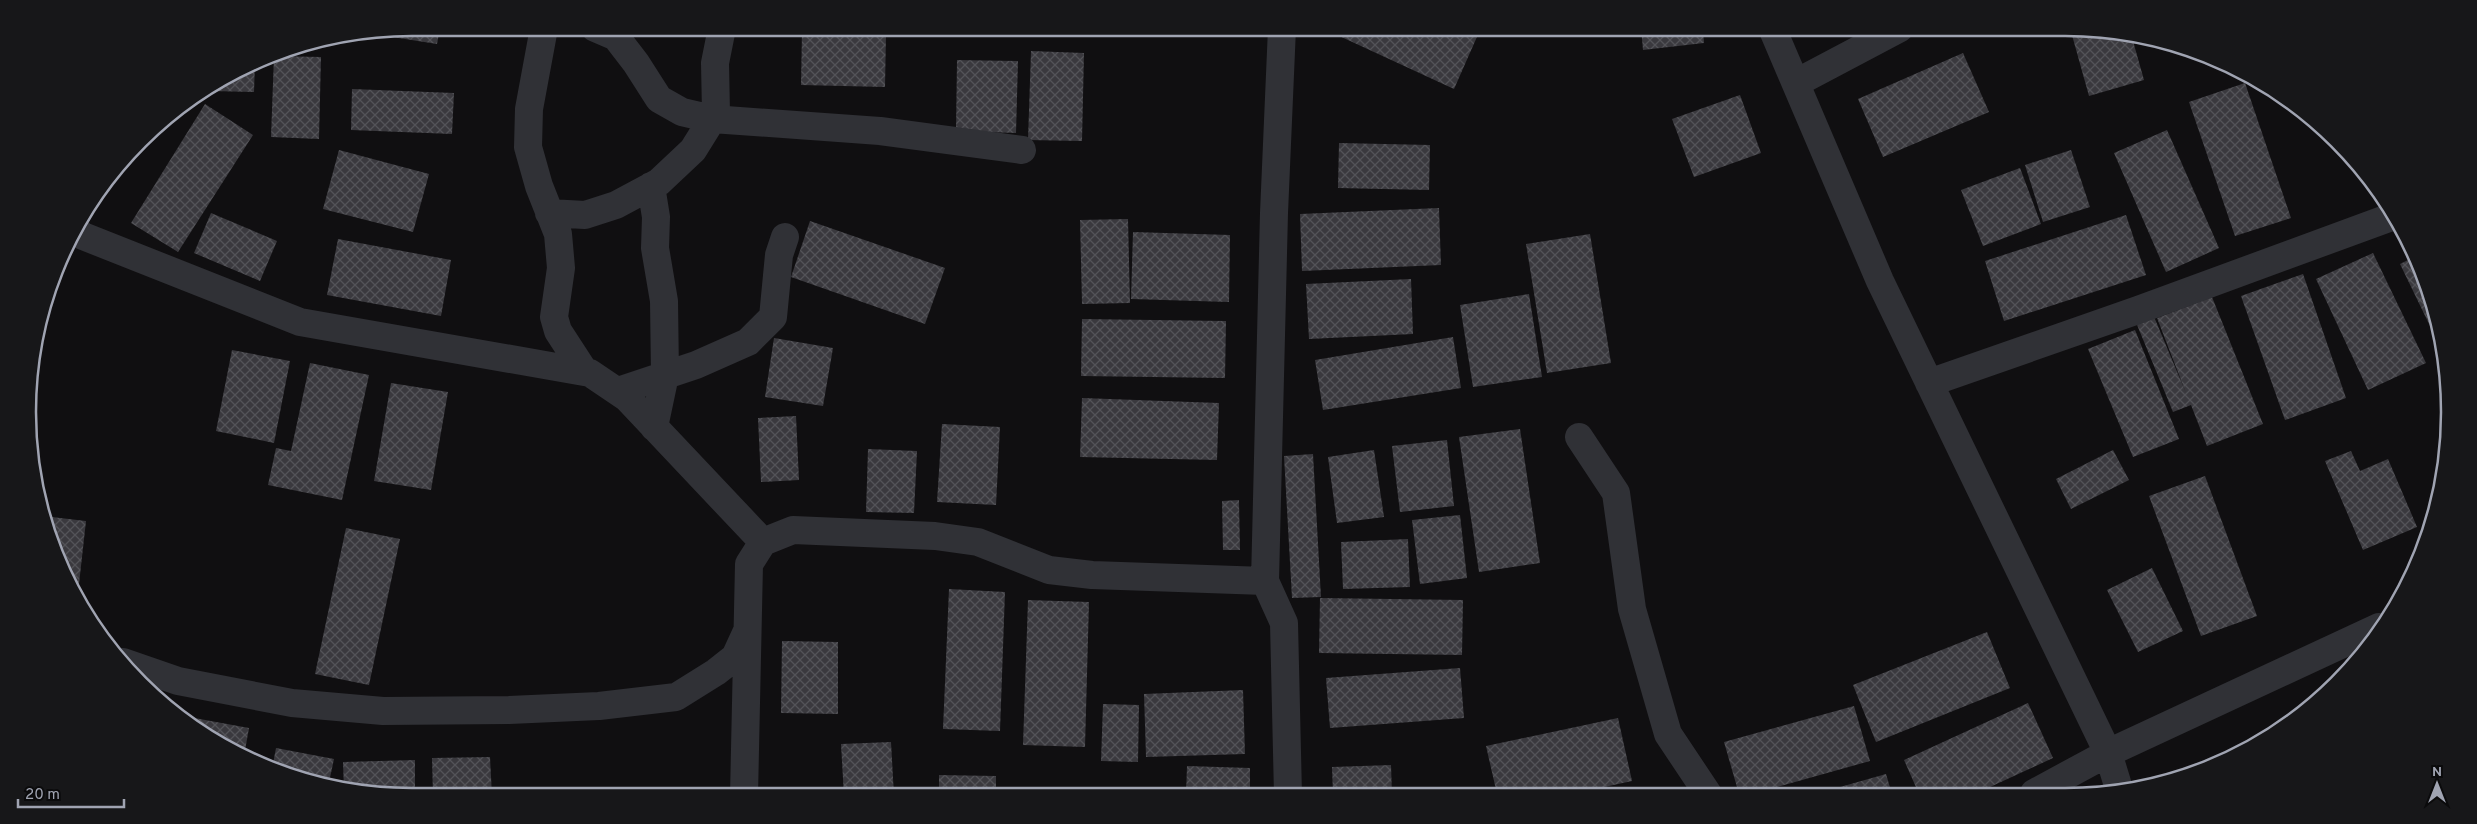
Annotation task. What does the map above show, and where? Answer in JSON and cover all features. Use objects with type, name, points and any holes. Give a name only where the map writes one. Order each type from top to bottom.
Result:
[{"type":"street","points":[[543,36],[529,109],[528,147],[549,213],[558,234],[561,268],[554,316],[558,331],[584,371]]},
{"type":"street","points":[[614,36],[636,63],[659,99],[682,112],[712,119],[880,131],[1022,150]]},
{"type":"street","points":[[549,213],[585,215],[616,205],[659,182],[693,150],[716,113],[715,63],[720,36]]},
{"type":"street","points":[[1282,36],[1274,213],[1264,580],[1284,623],[1288,788]]},
{"type":"street","points":[[1775,36],[1880,281],[2108,753],[2118,784]]},
{"type":"street","points":[[1796,83],[1885,36]]},
{"type":"street","points":[[651,186],[656,217],[655,248],[664,301],[664,375],[654,427]]},
{"type":"street","points":[[1929,383],[2138,310],[2387,219]]},
{"type":"street","points":[[81,235],[300,322],[590,372],[618,391],[763,542]]},
{"type":"street","points":[[618,391],[696,366],[748,342],[773,317],[780,255],[785,237]]},
{"type":"street","points":[[1579,437],[1616,493],[1632,609],[1668,734],[1704,788]]},
{"type":"street","points":[[744,788],[746,632],[749,564],[763,542],[793,530],[935,536],[978,542],[1049,570],[1092,575],[1264,580]]},
{"type":"street","points":[[2043,788],[2108,753],[2370,631]]},
{"type":"street","points":[[135,666],[178,681],[301,704],[383,711],[509,710],[599,706],[676,697],[716,672],[735,656],[746,632]]},
{"type":"building","points":[[438,36],[437,44],[391,37]]},
{"type":"building","points":[[802,36],[886,36],[885,87],[801,85]]},
{"type":"building","points":[[1339,36],[1477,36],[1454,89]]},
{"type":"building","points":[[1642,36],[1704,36],[1704,43],[1643,50]]},
{"type":"building","points":[[2072,36],[2133,42],[2144,80],[2089,96]]},
{"type":"building","points":[[1031,51],[1084,53],[1082,141],[1028,140]]},
{"type":"building","points":[[1963,53],[1989,112],[1883,157],[1858,99]]},
{"type":"building","points":[[290,56],[321,57],[319,139],[271,137],[274,63]]},
{"type":"building","points":[[957,60],[1018,61],[1016,133],[956,131]]},
{"type":"building","points":[[255,71],[254,92],[217,91]]},
{"type":"building","points":[[2245,83],[2291,218],[2235,236],[2189,102]]},
{"type":"building","points":[[352,89],[454,93],[452,134],[351,130]]},
{"type":"building","points":[[1740,95],[1761,153],[1694,177],[1672,119]]},
{"type":"building","points":[[205,104],[253,135],[178,252],[131,223]]},
{"type":"building","points":[[2167,130],[2219,248],[2166,272],[2114,153]]},
{"type":"building","points":[[1339,143],[1430,145],[1429,190],[1338,188]]},
{"type":"building","points":[[339,150],[429,174],[413,232],[323,209]]},
{"type":"building","points":[[2071,150],[2090,207],[2043,222],[2025,165]]},
{"type":"building","points":[[2020,168],[2041,224],[1983,246],[1961,190]]},
{"type":"building","points":[[1439,208],[1441,265],[1302,271],[1300,214]]},
{"type":"building","points":[[211,213],[277,241],[260,281],[194,253]]},
{"type":"building","points":[[2126,215],[2146,275],[2004,321],[1985,261]]},
{"type":"building","points":[[1128,219],[1130,303],[1082,304],[1080,220]]},
{"type":"building","points":[[810,221],[945,268],[925,324],[791,277]]},
{"type":"building","points":[[1133,232],[1230,235],[1229,302],[1131,299]]},
{"type":"building","points":[[1590,234],[1611,363],[1547,373],[1526,244]]},
{"type":"building","points":[[338,239],[451,260],[441,316],[327,295]]},
{"type":"building","points":[[2373,253],[2426,363],[2368,390],[2316,279]]},
{"type":"building","points":[[2408,260],[2421,291],[2432,329],[2400,264]]},
{"type":"building","points":[[2303,274],[2346,398],[2285,420],[2241,296]]},
{"type":"building","points":[[1411,279],[1413,334],[1309,339],[1306,284]]},
{"type":"building","points":[[1529,294],[1542,377],[1473,387],[1460,305]]},
{"type":"building","points":[[2212,297],[2263,424],[2207,446],[2191,405],[2173,412],[2135,320],[2152,312],[2186,393],[2157,318]]},
{"type":"building","points":[[1082,319],[1226,321],[1225,378],[1081,376]]},
{"type":"building","points":[[2135,330],[2179,439],[2133,457],[2088,349]]},
{"type":"building","points":[[1453,337],[1461,388],[1323,410],[1315,360]]},
{"type":"building","points":[[774,338],[833,348],[823,406],[765,397]]},
{"type":"building","points":[[232,350],[290,361],[274,443],[216,431]]},
{"type":"building","points":[[310,363],[369,375],[342,500],[268,485],[276,448],[291,451]]},
{"type":"building","points":[[391,383],[448,392],[431,490],[374,481]]},
{"type":"building","points":[[1082,398],[1219,403],[1217,460],[1080,457]]},
{"type":"building","points":[[796,416],[799,480],[761,482],[758,418]]},
{"type":"building","points":[[942,424],[1000,427],[996,505],[937,502]]},
{"type":"building","points":[[1520,429],[1540,563],[1479,572],[1459,437]]},
{"type":"building","points":[[1447,440],[1454,506],[1400,512],[1392,446]]},
{"type":"building","points":[[868,449],[917,451],[914,513],[866,512]]},
{"type":"building","points":[[1374,450],[1384,517],[1337,523],[1328,457]]},
{"type":"building","points":[[2113,450],[2129,480],[2071,509],[2056,479]]},
{"type":"building","points":[[2351,451],[2360,471],[2388,459],[2417,527],[2363,550],[2325,461]]},
{"type":"building","points":[[1313,454],[1321,597],[1292,598],[1284,456]]},
{"type":"building","points":[[2205,476],[2257,616],[2201,636],[2149,496]]},
{"type":"building","points":[[1239,500],[1240,550],[1223,550],[1222,501]]},
{"type":"building","points":[[1460,515],[1467,578],[1420,584],[1412,520]]},
{"type":"building","points":[[51,517],[86,521],[79,585],[65,556]]},
{"type":"building","points":[[346,528],[400,539],[369,685],[315,674]]},
{"type":"building","points":[[1408,539],[1410,587],[1343,589],[1341,542]]},
{"type":"building","points":[[2152,568],[2183,631],[2138,652],[2107,590]]},
{"type":"building","points":[[949,589],[1005,592],[1000,731],[943,729]]},
{"type":"building","points":[[1320,598],[1463,600],[1462,655],[1319,653]]},
{"type":"building","points":[[1028,600],[1089,602],[1085,747],[1023,745]]},
{"type":"building","points":[[1987,632],[2010,688],[1876,742],[1853,685]]},
{"type":"building","points":[[782,641],[838,642],[838,714],[781,713]]},
{"type":"building","points":[[1460,668],[1464,718],[1330,728],[1326,678]]},
{"type":"building","points":[[1243,690],[1245,754],[1146,757],[1144,694]]},
{"type":"building","points":[[2028,703],[2053,758],[1988,788],[1916,788],[1904,760]]},
{"type":"building","points":[[1103,704],[1139,705],[1138,762],[1101,761]]},
{"type":"building","points":[[1854,706],[1870,761],[1773,788],[1737,788],[1724,742]]},
{"type":"building","points":[[194,718],[249,728],[245,749]]},
{"type":"building","points":[[1618,718],[1632,781],[1600,788],[1496,788],[1486,746]]},
{"type":"building","points":[[891,742],[894,788],[844,788],[841,744]]},
{"type":"building","points":[[276,748],[334,759],[330,779],[273,761]]},
{"type":"building","points":[[490,757],[492,788],[433,788],[432,758]]},
{"type":"building","points":[[415,760],[415,788],[363,785],[344,782],[343,762]]},
{"type":"building","points":[[1391,765],[1392,788],[1333,788],[1332,767]]},
{"type":"building","points":[[1187,766],[1250,768],[1250,788],[1186,788]]},
{"type":"building","points":[[1886,774],[1890,788],[1837,788]]},
{"type":"building","points":[[939,775],[996,776],[996,788],[939,788]]}]
